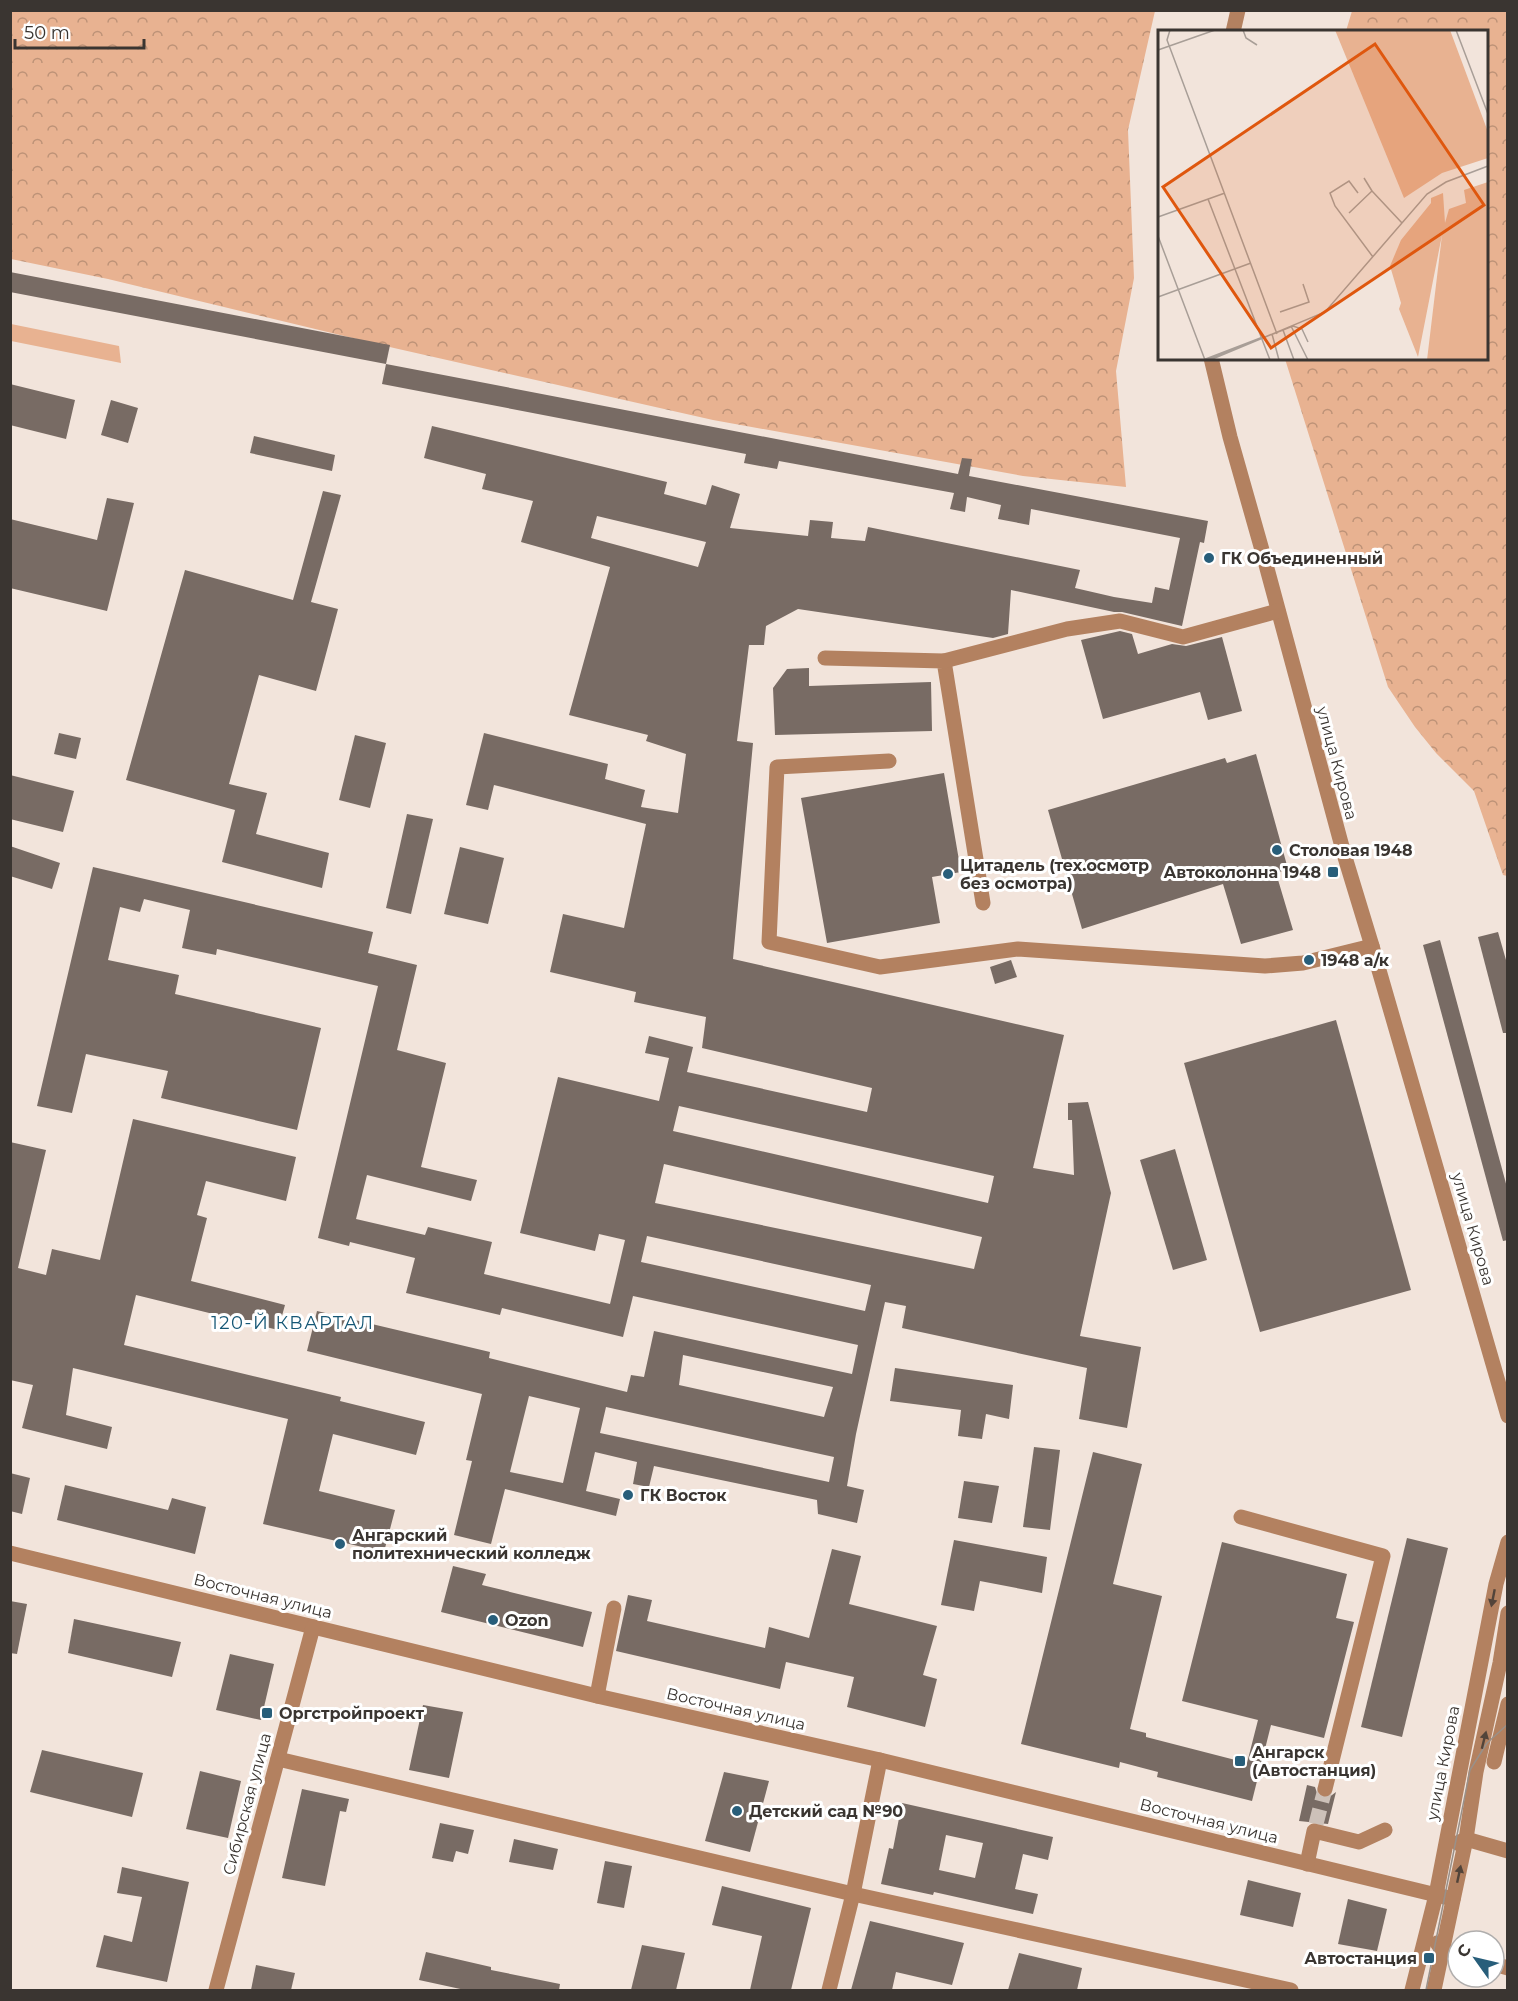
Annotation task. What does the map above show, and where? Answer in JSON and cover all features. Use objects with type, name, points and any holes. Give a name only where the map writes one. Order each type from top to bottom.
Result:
[{"type":"street","points":[[1233,30],[1238,10]]},
{"type":"street","name":"улица Кирова","points":[[1212,360],[1230,437],[1344,854],[1508,1416]]},
{"type":"street","points":[[825,658],[944,661],[1067,629],[1120,621],[1183,637],[1278,611]]},
{"type":"street","points":[[944,661],[983,903]]},
{"type":"street","points":[[889,761],[777,767],[770,942],[880,967],[1018,948],[1265,966],[1303,963],[1372,946]]},
{"type":"street","points":[[1241,1517],[1383,1556],[1325,1789]]},
{"type":"street","name":"улица Кирова","points":[[1413,1990],[1436,1895],[1496,1584],[1508,1542]]},
{"type":"street","name":"Восточная улица","points":[[10,1553],[597,1696],[880,1760],[1453,1899]]},
{"type":"street","points":[[597,1696],[614,1608]]},
{"type":"street","points":[[1434,1990],[1466,1839],[1476,1772],[1500,1664],[1508,1613]]},
{"type":"street","name":"Сибирская улица","points":[[216,1990],[313,1627]]},
{"type":"street","points":[[1459,1776],[1501,1763],[1508,1704]]},
{"type":"street","points":[[278,1759],[853,1894],[1291,1990]]},
{"type":"street","points":[[829,1990],[853,1894],[880,1760]]},
{"type":"street","points":[[1307,1864],[1315,1828],[1359,1842],[1385,1830]]},
{"type":"street","points":[[1444,1850],[1466,1839],[1508,1851]]},
{"type":"street","points":[[1427,1931],[1442,1950],[1446,1951]]},
{"type":"green space","points":[[11,11],[1155,11],[1128,130],[1134,278],[1116,371],[1126,487],[1023,476],[713,420],[394,348],[108,279],[11,259]]},
{"type":"green space","points":[[1352,11],[1507,11],[1507,876],[1503,875],[1474,791],[1436,753],[1388,687],[1285,360],[1488,360],[1488,30],[1346,30]]},
{"type":"green space","points":[[11,324],[119,346],[121,363],[11,341]]},
{"type":"building","points":[[10,272],[390,345],[386,364],[10,292]]},
{"type":"building","points":[[386,364],[958,474],[962,458],[972,459],[969,476],[1208,521],[1204,543],[1200,542],[1182,626],[1011,590],[1008,634],[993,638],[798,609],[766,626],[764,645],[749,645],[737,741],[753,743],[733,959],[1064,1035],[1033,1168],[1074,1175],[1072,1120],[1068,1120],[1068,1103],[1088,1102],[1111,1193],[1080,1336],[1141,1347],[1127,1428],[1079,1419],[1087,1368],[902,1328],[906,1306],[885,1302],[847,1486],[864,1490],[857,1523],[818,1514],[817,1500],[654,1466],[649,1487],[633,1484],[637,1462],[595,1452],[586,1491],[620,1499],[616,1516],[505,1489],[491,1544],[454,1535],[472,1461],[466,1460],[482,1394],[307,1351],[317,1311],[490,1352],[489,1358],[627,1392],[631,1375],[644,1377],[654,1331],[852,1374],[858,1345],[633,1296],[623,1337],[502,1308],[500,1315],[406,1293],[415,1258],[350,1242],[349,1246],[318,1238],[378,986],[217,949],[216,955],[182,948],[190,910],[144,899],[140,912],[120,907],[108,960],[179,975],[175,994],[321,1028],[297,1130],[161,1098],[168,1071],[86,1054],[72,1113],[37,1106],[93,867],[373,932],[368,953],[417,965],[397,1050],[446,1063],[421,1167],[477,1180],[471,1201],[367,1175],[356,1219],[425,1235],[428,1227],[492,1242],[484,1274],[610,1304],[625,1240],[599,1234],[595,1251],[520,1233],[558,1077],[659,1101],[669,1058],[645,1053],[649,1036],[693,1047],[687,1072],[867,1112],[872,1088],[702,1048],[706,1017],[634,1002],[636,992],[550,972],[563,914],[624,928],[646,824],[494,785],[488,810],[466,805],[484,733],[608,764],[605,779],[645,790],[641,807],[678,813],[686,754],[646,741],[648,735],[569,715],[610,567],[521,542],[533,501],[482,489],[486,474],[424,458],[432,426],[667,482],[664,494],[706,505],[712,485],[740,494],[730,528],[808,536],[810,520],[833,522],[831,538],[865,541],[868,527],[1080,570],[1075,588],[1114,597],[1152,603],[1155,587],[1169,590],[1180,538],[1031,509],[1029,525],[998,519],[1001,505],[967,497],[965,512],[950,509],[954,493],[779,461],[777,469],[744,463],[746,454],[382,384]],"holes":[[[597,516],[706,542],[698,567],[591,538]],[[679,1106],[994,1176],[988,1203],[673,1131]],[[664,1164],[982,1237],[974,1269],[655,1203]],[[647,1236],[871,1285],[865,1311],[641,1262]],[[683,1355],[833,1387],[824,1417],[679,1385]],[[529,1396],[580,1408],[563,1483],[510,1472]],[[606,1407],[834,1457],[829,1482],[600,1433]]]},
{"type":"building","points":[[10,384],[75,400],[66,439],[10,425]]},
{"type":"building","points":[[111,400],[138,408],[128,443],[101,435]]},
{"type":"building","points":[[254,436],[335,455],[332,471],[250,453]]},
{"type":"building","points":[[323,491],[341,495],[311,602],[338,609],[316,691],[259,675],[229,784],[267,793],[256,834],[329,853],[322,888],[222,862],[235,810],[126,780],[185,570],[293,600]]},
{"type":"building","points":[[107,498],[134,503],[107,611],[10,588],[10,519],[97,540]]},
{"type":"building","points":[[1120,631],[1132,634],[1138,654],[1172,644],[1186,646],[1222,637],[1242,711],[1208,720],[1200,692],[1103,719],[1081,640]]},
{"type":"building","points":[[809,668],[809,686],[931,682],[932,731],[775,735],[773,688],[787,669]]},
{"type":"building","points":[[59,733],[81,738],[76,759],[54,754]]},
{"type":"building","points":[[355,735],[386,743],[370,808],[339,800]]},
{"type":"building","points":[[1256,754],[1288,869],[1276,873],[1293,930],[1241,944],[1223,884],[1082,929],[1048,810],[1225,758],[1227,763]]},
{"type":"building","points":[[944,773],[961,872],[932,877],[940,923],[827,943],[801,798]]},
{"type":"building","points":[[10,775],[74,791],[63,832],[10,819]]},
{"type":"building","points":[[407,814],[433,819],[411,914],[386,908]]},
{"type":"building","points":[[10,846],[60,863],[52,889],[10,876]]},
{"type":"building","points":[[460,847],[504,858],[488,924],[444,914]]},
{"type":"building","points":[[1498,932],[1508,967],[1508,1033],[1503,1033],[1478,937]]},
{"type":"building","points":[[1440,940],[1508,1191],[1508,1240],[1503,1241],[1423,945]]},
{"type":"building","points":[[1011,960],[1017,977],[995,984],[990,967]]},
{"type":"building","points":[[1336,1020],[1411,1290],[1260,1332],[1184,1063]]},
{"type":"building","points":[[133,1119],[296,1157],[286,1201],[206,1181],[197,1215],[207,1218],[191,1281],[285,1305],[278,1330],[136,1295],[124,1345],[341,1397],[340,1401],[425,1422],[416,1455],[333,1434],[319,1491],[395,1510],[384,1552],[263,1524],[288,1419],[73,1368],[66,1415],[112,1427],[107,1449],[22,1428],[33,1385],[10,1380],[10,1142],[46,1150],[18,1268],[46,1275],[52,1249],[100,1260]]},
{"type":"building","points":[[1175,1149],[1207,1260],[1173,1270],[1140,1160]]},
{"type":"building","points":[[895,1368],[1013,1385],[1009,1419],[986,1414],[982,1439],[958,1436],[961,1410],[890,1401]]},
{"type":"building","points":[[1034,1447],[1060,1450],[1050,1530],[1023,1527]]},
{"type":"building","points":[[1093,1452],[1142,1464],[1113,1584],[1162,1596],[1130,1729],[1146,1733],[1146,1737],[1247,1763],[1258,1720],[1182,1701],[1222,1542],[1347,1574],[1336,1618],[1354,1622],[1324,1738],[1271,1725],[1252,1801],[1157,1777],[1158,1772],[1120,1762],[1119,1768],[1021,1744]]},
{"type":"building","points":[[10,1473],[30,1478],[22,1514],[10,1511]]},
{"type":"building","points":[[964,1481],[999,1486],[992,1523],[958,1518]]},
{"type":"building","points":[[65,1485],[168,1510],[172,1498],[206,1507],[195,1554],[57,1520]]},
{"type":"building","points":[[1407,1538],[1448,1548],[1402,1737],[1361,1727]]},
{"type":"building","points":[[954,1540],[1047,1557],[1042,1593],[980,1581],[974,1611],[941,1605]]},
{"type":"building","points":[[832,1549],[861,1556],[849,1604],[937,1626],[923,1675],[937,1679],[925,1727],[847,1707],[854,1677],[786,1662],[780,1689],[616,1651],[628,1595],[652,1600],[647,1621],[765,1648],[769,1627],[809,1638]]},
{"type":"building","points":[[453,1566],[486,1574],[482,1585],[592,1612],[583,1647],[441,1612]]},
{"type":"building","points":[[10,1601],[27,1604],[17,1654],[10,1653]]},
{"type":"building","points":[[74,1619],[181,1642],[172,1677],[68,1653]]},
{"type":"building","points":[[230,1654],[274,1664],[261,1720],[216,1710]]},
{"type":"building","points":[[423,1705],[463,1712],[449,1778],[409,1770]]},
{"type":"building","points":[[42,1750],[143,1773],[132,1817],[30,1792]]},
{"type":"building","points":[[200,1771],[241,1781],[228,1838],[186,1829]]},
{"type":"building","name":"Детский сад №90","points":[[724,1772],[769,1781],[750,1852],[705,1841]]},
{"type":"building","points":[[1307,1785],[1315,1787],[1318,1796],[1323,1799],[1336,1792],[1328,1824],[1299,1821]]},
{"type":"building","points":[[302,1789],[349,1799],[346,1812],[340,1811],[325,1886],[282,1878]]},
{"type":"building","points":[[902,1803],[1053,1837],[1048,1860],[1023,1854],[1015,1889],[1038,1894],[1033,1914],[934,1892],[933,1895],[881,1884],[889,1848],[893,1849]],"holes":[[[946,1835],[983,1843],[975,1878],[939,1870]]]},
{"type":"building","points":[[440,1823],[474,1830],[468,1854],[456,1851],[453,1862],[432,1858]]},
{"type":"building","points":[[514,1839],[558,1849],[553,1870],[509,1862]]},
{"type":"building","points":[[605,1861],[632,1866],[624,1908],[597,1903]]},
{"type":"building","points":[[122,1867],[189,1882],[167,1982],[96,1967],[104,1935],[132,1942],[142,1897],[117,1893]]},
{"type":"building","points":[[1248,1880],[1301,1893],[1293,1927],[1240,1915]]},
{"type":"building","points":[[722,1886],[811,1908],[791,1990],[750,1990],[762,1936],[712,1925]]},
{"type":"building","points":[[1348,1899],[1387,1909],[1377,1951],[1338,1944]]},
{"type":"building","points":[[870,1921],[964,1943],[952,1985],[896,1972],[892,1990],[851,1990]]},
{"type":"building","points":[[642,1945],[685,1953],[676,1990],[631,1990]]},
{"type":"building","points":[[426,1952],[491,1967],[491,1970],[560,1984],[559,1990],[465,1990],[419,1980]]},
{"type":"building","points":[[1019,1953],[1082,1968],[1077,1990],[1008,1990]]},
{"type":"building","points":[[256,1965],[295,1973],[291,1990],[251,1990]]},
{"type":"tunnel","points":[[1316,1824],[1325,1789]]},
{"type":"tram line","points":[[1426,1990],[1470,1770],[1487,1743],[1508,1724]]},
{"type":"place","name":"ГК Объединенный","points":[[1209,558]]},
{"type":"place","name":"Столовая 1948","points":[[1277,850]]},
{"type":"place","name":"Автоколонна 1948","points":[[1333,872]]},
{"type":"place","name":"Цитадель (тех.осмотр без осмотра)","points":[[948,874]]},
{"type":"place","name":"1948 а/к","points":[[1309,960]]},
{"type":"place","name":"ГК Восток","points":[[628,1495]]},
{"type":"place","name":"Ангарский политехнический колледж","points":[[340,1544]]},
{"type":"place","name":"Ozon","points":[[493,1620]]},
{"type":"place","name":"Оргстройпроект","points":[[267,1713]]},
{"type":"place","name":"Ангарск (Автостанция)","points":[[1240,1761]]},
{"type":"place","name":"Детский сад №90","points":[[737,1811]]},
{"type":"place","name":"Автостанция","points":[[1429,1958]]},
{"type":"district","name":"120-Й КВАРТАЛ","points":[[293,1323]]}]
